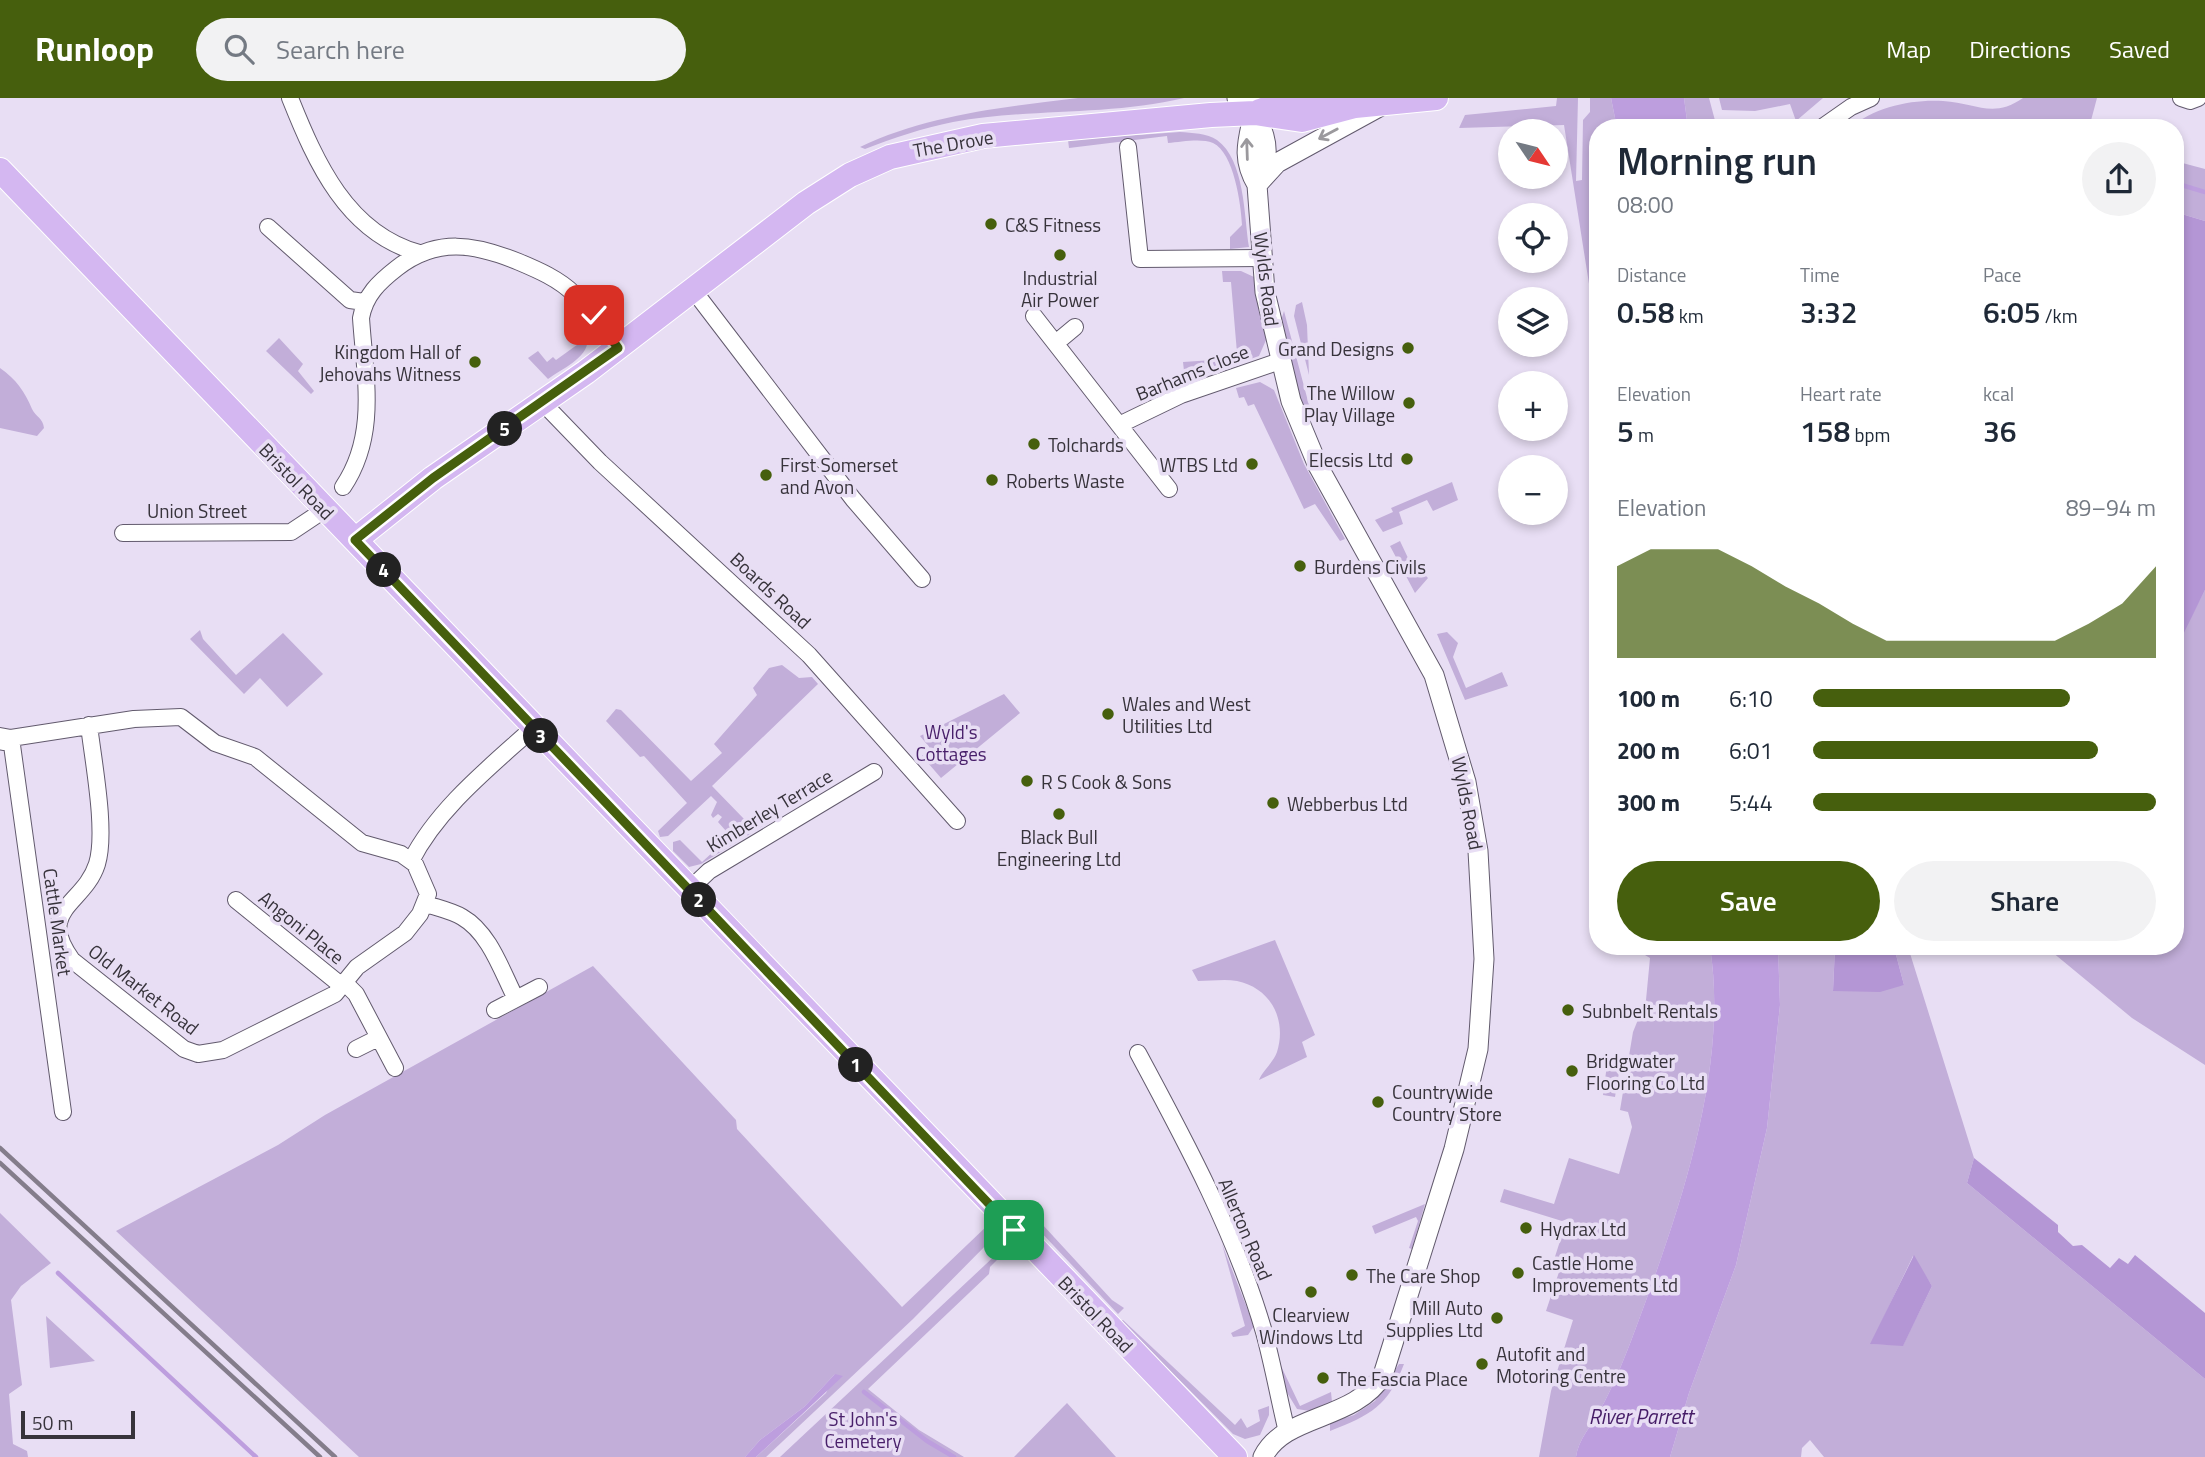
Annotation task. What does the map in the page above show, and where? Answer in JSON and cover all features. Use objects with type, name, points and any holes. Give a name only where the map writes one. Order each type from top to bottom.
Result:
[{"type":"main road","name":"The Drove","points":[[355,540],[433,478],[618,348],[822,192],[865,167],[908,151],[984,136],[1249,103],[1302,120],[1355,106],[1436,98]]},
{"type":"main road","name":"Bristol Road","points":[[0,170],[1235,1457]]},
{"type":"street","points":[[290,98],[304,132],[342,202],[370,231],[397,247],[419,253]]},
{"type":"street","points":[[1834,119],[1871,98]]},
{"type":"street","points":[[2181,98],[2198,98]]},
{"type":"street","name":"Wylds Road","points":[[1249,103],[1246,141],[1250,172],[1257,185],[1261,258],[1280,361],[1291,401],[1318,466],[1434,675],[1471,808],[1478,851],[1484,940],[1481,1031],[1467,1103],[1383,1375],[1367,1396],[1287,1432],[1263,1457]]},
{"type":"street","points":[[1257,185],[1289,156],[1388,103]]},
{"type":"street","points":[[1128,147],[1140,259],[1261,258]]},
{"type":"street","points":[[268,227],[350,300],[364,302]]},
{"type":"street","points":[[343,487],[358,461],[366,434],[360,318],[364,302],[391,273],[419,253],[445,245],[462,245],[484,248],[530,267],[573,292],[618,348]]},
{"type":"street","points":[[694,291],[853,499],[922,579]]},
{"type":"street","name":"Barhams Close","points":[[1034,316],[1121,424],[1169,489]]},
{"type":"street","points":[[1057,342],[1075,327]]},
{"type":"street","name":"Barhams Close","points":[[1121,424],[1181,395],[1280,361]]},
{"type":"street","name":"Boards Road","points":[[543,403],[600,462],[809,655],[957,821]]},
{"type":"street","name":"Union Street","points":[[272,531],[298,519],[316,501]]},
{"type":"street","name":"Union Street","points":[[123,533],[291,532],[316,501]]},
{"type":"street","name":"Cattle Market","points":[[63,1112],[4,739],[134,719],[181,718],[215,743],[255,757],[362,843],[401,854],[411,861]]},
{"type":"street","name":"Old Market Road","points":[[89,725],[100,840],[94,873],[62,912],[57,928],[61,945],[72,960],[184,1049],[198,1054],[230,1047],[335,994],[357,967],[405,933],[426,904]]},
{"type":"street","points":[[516,999],[489,946],[471,924],[463,917],[426,904],[428,894],[411,861],[422,839],[451,806],[533,727]]},
{"type":"street","name":"Kimberley Terrace","points":[[689,890],[709,871],[874,772]]},
{"type":"street","name":"Angoni Place","points":[[236,900],[356,994],[395,1068]]},
{"type":"street","points":[[495,1010],[539,987]]},
{"type":"street","points":[[356,1049],[378,1038]]},
{"type":"street","name":"Allerton Road","points":[[1138,1053],[1189,1150],[1251,1296],[1265,1334],[1287,1432]]},
{"type":"green space","points":[[1078,98],[1184,98],[1156,104],[953,122],[865,149],[860,147],[912,127],[939,120],[994,109]]},
{"type":"green space","points":[[1557,98],[1578,98],[1576,181],[1582,180],[1583,120],[1590,112],[1590,98],[1611,98],[1615,119],[1589,119],[1589,284],[1568,150],[1568,119],[1498,119],[1498,127],[1459,128],[1465,115],[1556,106]]},
{"type":"green space","points":[[1684,98],[1709,98],[1715,119],[1687,119]]},
{"type":"green space","points":[[1719,98],[1823,98],[1798,119],[1795,119],[1790,104],[1755,111],[1722,110]]},
{"type":"green space","points":[[2023,98],[2097,98],[2091,119],[1863,119],[1894,106],[1919,101],[1955,102],[1993,109]]},
{"type":"green space","points":[[1180,132],[1209,136],[1226,149],[1242,189],[1249,247],[1230,249],[1230,237],[1242,225],[1240,205],[1231,168],[1226,157],[1213,143],[1168,143],[1167,136],[1069,148],[1068,140]]},
{"type":"green space","points":[[2184,163],[2205,169],[2205,221],[2184,215]]},
{"type":"green space","points":[[1222,271],[1241,271],[1254,277],[1266,340],[1259,356],[1233,365],[1233,354],[1237,353],[1231,282],[1223,282]]},
{"type":"green space","points":[[1302,302],[1307,325],[1309,375],[1294,316],[1296,305]]},
{"type":"green space","points":[[1284,311],[1309,405],[1302,405],[1280,324]]},
{"type":"green space","points":[[586,333],[588,341],[582,354],[548,379],[528,358],[538,351],[547,362],[553,357],[556,360],[581,342],[579,338]]},
{"type":"green space","points":[[279,338],[303,364],[298,371],[314,391],[311,394],[266,351]]},
{"type":"green space","points":[[1228,359],[1229,366],[1185,380],[1183,362]]},
{"type":"green space","points":[[0,368],[19,386],[42,422],[44,428],[37,436],[0,428]]},
{"type":"green space","points":[[1260,382],[1274,390],[1304,464],[1345,539],[1340,541],[1315,504],[1304,509],[1254,404],[1248,406],[1244,397],[1239,398],[1236,388]]},
{"type":"green space","points":[[1452,482],[1458,500],[1433,511],[1427,500],[1399,512],[1403,524],[1383,532],[1375,520],[1393,512],[1391,508]]},
{"type":"green space","points":[[1400,541],[1408,558],[1428,578],[1415,593],[1390,546]]},
{"type":"green space","points":[[2205,590],[2205,1065],[2132,1018],[2056,955],[2184,955],[2184,631]]},
{"type":"green space","points":[[200,630],[203,639],[236,675],[283,633],[323,674],[287,707],[260,678],[244,694],[190,639]]},
{"type":"green space","points":[[1447,632],[1458,643],[1453,657],[1466,688],[1502,672],[1508,686],[1465,700],[1437,634]]},
{"type":"green space","points":[[782,665],[799,678],[812,677],[818,684],[712,786],[745,820],[737,828],[743,835],[752,828],[748,823],[757,814],[768,815],[771,821],[701,864],[689,867],[673,851],[673,842],[680,840],[702,862],[714,851],[710,846],[726,831],[718,822],[722,817],[718,814],[713,818],[711,815],[717,802],[711,796],[668,836],[660,837],[658,831],[687,803],[644,756],[640,757],[606,721],[616,709],[621,710],[691,781],[722,753],[714,744],[757,695],[753,688],[769,668]]},
{"type":"green space","name":"Wyld's Cottages","points":[[1004,694],[1020,713],[941,778],[922,756],[930,748],[920,736]]},
{"type":"green space","points":[[1275,940],[1315,1035],[1302,1042],[1307,1057],[1259,1080],[1275,1056],[1280,1040],[1278,1017],[1274,1007],[1267,998],[1249,985],[1232,980],[1198,981],[1192,970]]},
{"type":"green space","points":[[1645,955],[1711,955],[1714,996],[1712,1046],[1694,1147],[1665,1248],[1613,1385],[1582,1439],[1576,1457],[1539,1457],[1551,1391],[1573,1320],[1546,1311],[1561,1266],[1553,1263],[1567,1219],[1562,1221],[1500,1202],[1504,1189],[1554,1204],[1569,1158],[1619,1174],[1632,1127],[1628,1112],[1620,1110],[1633,1032],[1646,1000],[1650,958]]},
{"type":"green space","points":[[1778,955],[1835,955],[1833,990],[1904,985],[1896,955],[1911,955],[1974,1158],[1967,1183],[2205,1379],[2205,1457],[1824,1457],[1810,1440],[1802,1448],[1801,1457],[1670,1457],[1689,1393],[1736,1265],[1767,1128],[1780,1005]],"holes":[[[1913,1256],[1932,1286],[1903,1345],[1871,1344]]]},
{"type":"green space","points":[[593,966],[736,1120],[737,1129],[902,1307],[989,1224],[997,1234],[913,1319],[766,1457],[756,1457],[826,1393],[835,1374],[804,1407],[760,1440],[745,1457],[359,1457],[116,1231],[278,1145],[325,1115]]},
{"type":"green space","points":[[1608,1057],[1621,1060],[1615,1097],[1603,1095]]},
{"type":"green space","points":[[1425,1204],[1412,1249],[1409,1248],[1418,1221],[1416,1217],[1375,1234],[1372,1226]]},
{"type":"green space","points":[[0,1213],[51,1263],[21,1286],[11,1300],[22,1385],[9,1394],[13,1444],[27,1451],[28,1457],[0,1457]]},
{"type":"green space","points":[[1042,1224],[1112,1300],[1124,1308],[1118,1314],[1037,1228]]},
{"type":"green space","points":[[1222,1244],[1254,1326],[1248,1335],[1233,1337],[1231,1333],[1245,1326]]},
{"type":"green space","name":"St John's Cemetery","points":[[1001,1250],[1006,1251],[990,1267],[989,1274],[868,1389],[919,1430],[964,1457],[780,1457]]},
{"type":"green space","points":[[46,1316],[95,1361],[50,1368]]},
{"type":"green space","points":[[1121,1321],[1235,1425],[1241,1418],[1247,1428],[1260,1421],[1258,1410],[1269,1406],[1269,1415],[1260,1435],[1245,1439],[1233,1434]]},
{"type":"green space","points":[[1399,1364],[1404,1364],[1398,1378],[1376,1407],[1357,1420],[1330,1431],[1330,1423],[1354,1415],[1375,1401]]},
{"type":"green space","points":[[1281,1366],[1300,1406],[1331,1392],[1332,1402],[1310,1411],[1297,1409],[1283,1386]]},
{"type":"green space","points":[[1067,1403],[1116,1457],[1014,1457],[1064,1406]]},
{"type":"shaded area","points":[[2184,215],[2205,221],[2205,590],[2184,633]]},
{"type":"shaded area","points":[[1835,955],[1896,955],[1904,985],[1880,992],[1833,991]]},
{"type":"shaded area","points":[[1974,1158],[2058,1225],[2058,1232],[2073,1246],[2082,1245],[2110,1268],[2119,1258],[2128,1264],[2135,1255],[2205,1313],[2205,1379],[1967,1183]]},
{"type":"shaded area","points":[[1914,1255],[1932,1286],[1903,1346],[1870,1344]]},
{"type":"water","points":[[1611,98],[1684,98],[1687,119],[1615,119]]},
{"type":"water","name":"River Parrett","points":[[1711,955],[1778,955],[1780,1005],[1767,1128],[1736,1265],[1689,1393],[1670,1457],[1576,1457],[1582,1439],[1609,1394],[1631,1341],[1681,1198],[1705,1096],[1712,1046],[1714,996]]},
{"type":"water","points":[[835,1374],[843,1376],[756,1457],[745,1457],[760,1440],[804,1407]]},
{"type":"waterway","points":[[2184,186],[2205,192]]},
{"type":"waterway","points":[[58,1273],[256,1457]]},
{"type":"waterway","points":[[864,1392],[927,1441],[954,1457]]},
{"type":"railway","points":[[0,1148],[335,1457]]},
{"type":"railway","points":[[0,1163],[320,1457]]},
{"type":"place","name":"C&S Fitness","points":[[991,224]]},
{"type":"place","name":"Industrial Air Power","points":[[1060,255]]},
{"type":"place","name":"Grand Designs","points":[[1408,348]]},
{"type":"place","name":"Kingdom Hall of Jehovahs Witness","points":[[475,362]]},
{"type":"place","name":"The Willow Play Village","points":[[1409,403]]},
{"type":"place","name":"Tolchards","points":[[1034,444]]},
{"type":"place","name":"Elecsis Ltd","points":[[1407,459]]},
{"type":"place","name":"WTBS Ltd","points":[[1252,464]]},
{"type":"place","name":"First Somerset and Avon","points":[[766,475]]},
{"type":"place","name":"Roberts Waste","points":[[992,480]]},
{"type":"place","name":"Burdens Civils","points":[[1300,566]]},
{"type":"place","name":"Wales and West Utilities Ltd","points":[[1108,714]]},
{"type":"place","name":"R S Cook & Sons","points":[[1027,781]]},
{"type":"place","name":"Webberbus Ltd","points":[[1273,803]]},
{"type":"place","name":"Black Bull Engineering Ltd","points":[[1059,814]]},
{"type":"place","name":"Subnbelt Rentals","points":[[1568,1010]]},
{"type":"place","name":"Bridgwater Flooring Co Ltd","points":[[1572,1071]]},
{"type":"place","name":"Countrywide Country Store","points":[[1378,1102]]},
{"type":"place","name":"Hydrax Ltd","points":[[1526,1228]]},
{"type":"place","name":"Castle Home Improvements Ltd","points":[[1518,1273]]},
{"type":"place","name":"The Care Shop","points":[[1352,1275]]},
{"type":"place","name":"Clearview Windows Ltd","points":[[1311,1292]]},
{"type":"place","name":"Mill Auto Supplies Ltd","points":[[1497,1318]]},
{"type":"place","name":"Autofit and Motoring Centre","points":[[1482,1364]]},
{"type":"place","name":"The Fascia Place","points":[[1323,1378]]},
{"type":"route","points":[[594,315],[618,348],[433,478],[355,540],[1014,1230]]}]
